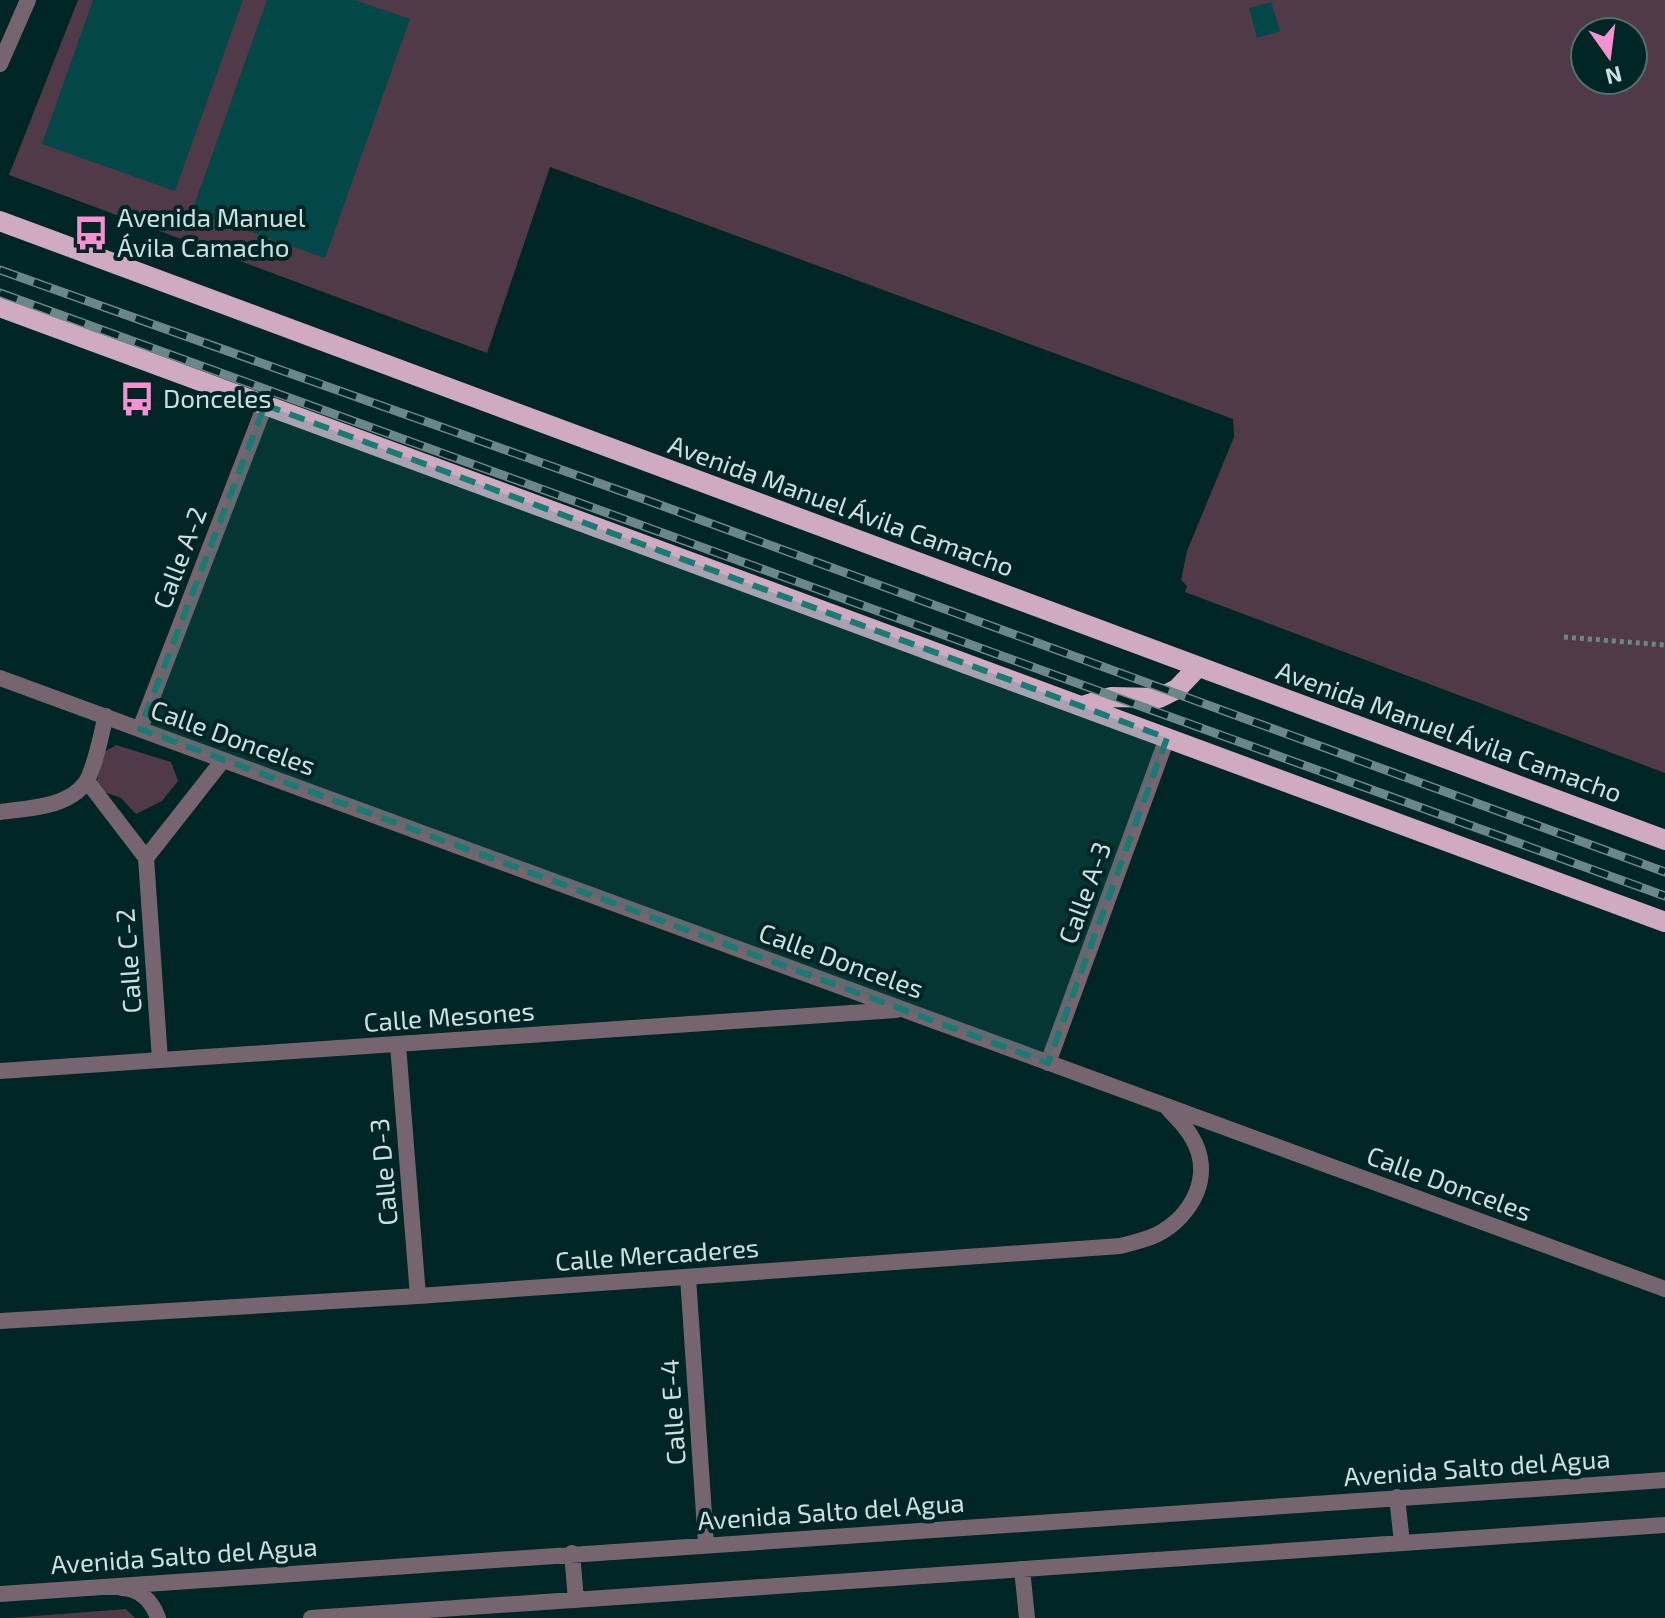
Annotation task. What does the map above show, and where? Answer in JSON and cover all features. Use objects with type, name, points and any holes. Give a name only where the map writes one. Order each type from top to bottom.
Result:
[{"type":"main road","name":"Avenida Manuel Ávila Camacho","points":[[0,221],[1665,840]]},
{"type":"main road","points":[[0,307],[1665,922]]},
{"type":"main road","points":[[1082,706],[1111,697],[1159,698],[1177,689],[1198,667]]},
{"type":"street","points":[[0,64],[28,0]]},
{"type":"street","name":"Calle A-2","points":[[140,729],[265,405]]},
{"type":"street","name":"Calle Donceles","points":[[0,678],[1665,1289]]},
{"type":"street","points":[[0,812],[55,803],[73,795],[87,781],[106,716]]},
{"type":"street","name":"Calle A-3","points":[[1048,1063],[1167,738]]},
{"type":"street","points":[[87,781],[146,858],[223,760]]},
{"type":"street","name":"Calle C-2","points":[[146,858],[160,1060]]},
{"type":"street","name":"Calle Mesones","points":[[0,1071],[902,1009]]},
{"type":"street","name":"Calle D-3","points":[[398,1045],[418,1296]]},
{"type":"street","name":"Calle Mercaderes","points":[[0,1321],[418,1296],[1120,1246],[1155,1236],[1181,1219],[1195,1200],[1201,1180],[1201,1159],[1191,1136],[1166,1106]]},
{"type":"street","name":"Calle E-4","points":[[688,1277],[706,1544]]},
{"type":"street","name":"Avenida Salto del Agua","points":[[0,1594],[1665,1480]]},
{"type":"street","points":[[1397,1497],[1402,1543]]},
{"type":"street","points":[[311,1618],[1665,1525]]},
{"type":"street","points":[[572,1553],[576,1600]]},
{"type":"street","points":[[1022,1569],[1027,1618]]},
{"type":"street","points":[[104,1586],[141,1594],[151,1603],[158,1618]]},
{"type":"path","points":[[1564,637],[1665,645]]},
{"type":"highlighted area","points":[[265,405],[1167,738],[1048,1063],[140,729]]},
{"type":"shaded area","points":[[78,0],[1665,0],[1665,773],[1185,592],[1187,586],[1181,580],[1187,551],[1234,437],[1233,419],[550,167],[487,353],[9,175]]},
{"type":"shaded area","points":[[116,745],[171,762],[178,781],[162,801],[136,814],[121,798],[104,792],[97,781],[104,752]]},
{"type":"shaded area","points":[[126,1609],[135,1618],[10,1618]]},
{"type":"building","points":[[93,0],[243,0],[175,191],[42,144]]},
{"type":"building","points":[[267,0],[355,0],[410,19],[325,258],[192,211]]},
{"type":"building","points":[[1271,2],[1280,31],[1257,38],[1249,8]]},
{"type":"railway","points":[[0,270],[649,501],[1665,872]]},
{"type":"railway","points":[[0,293],[1665,896]]},
{"type":"place","name":"Avenida Manuel Ávila Camacho","points":[[91,233]]},
{"type":"place","name":"Donceles","points":[[137,399]]}]
